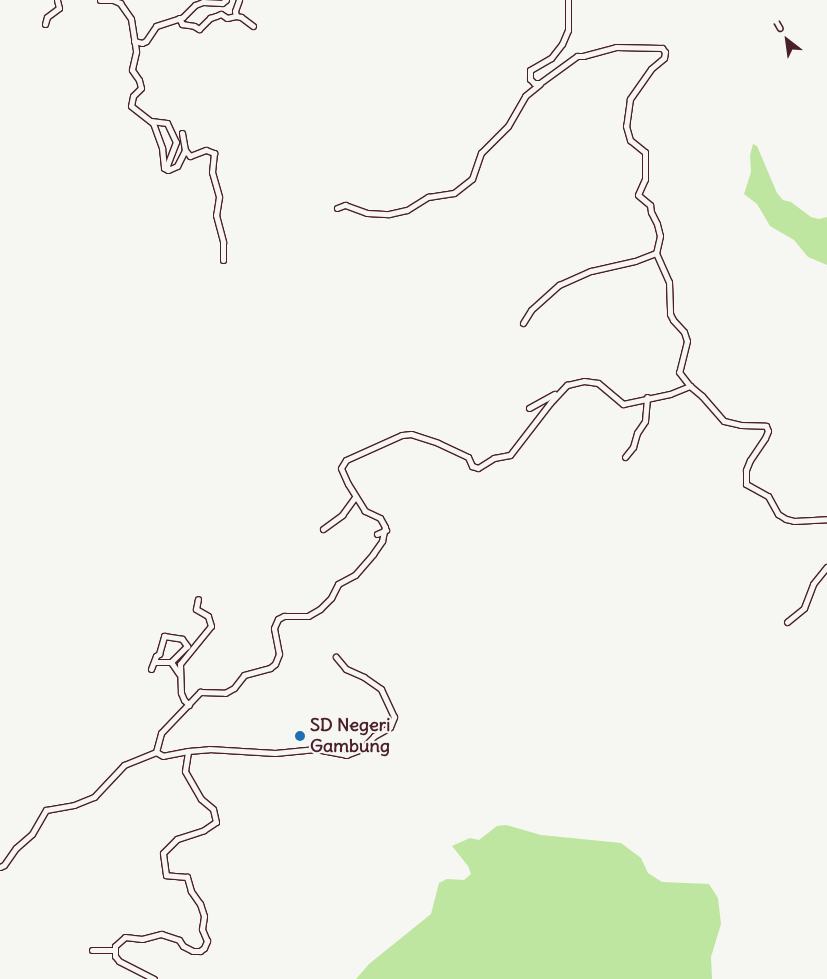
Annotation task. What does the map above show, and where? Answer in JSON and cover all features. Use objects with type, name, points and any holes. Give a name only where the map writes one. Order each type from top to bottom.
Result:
[{"type":"street","points":[[45,24],[47,17],[59,8],[57,0]]},
{"type":"street","points":[[100,0],[114,0],[127,11],[131,19],[136,52],[132,70],[139,80],[141,88],[133,96],[130,106],[151,121],[167,123],[176,142],[167,165],[168,170]]},
{"type":"street","points":[[134,41],[142,43],[146,41],[156,26],[179,18],[195,5],[203,2],[222,3],[226,0]]},
{"type":"street","points":[[236,16],[235,11],[240,0]]},
{"type":"street","points":[[540,83],[532,82],[529,73],[533,67],[551,58],[562,44],[568,30],[568,0]]},
{"type":"street","points":[[179,18],[182,24],[199,29],[210,18],[223,15],[227,18],[241,17],[253,26]]},
{"type":"street","points":[[337,208],[348,206],[367,213],[389,214],[408,210],[428,197],[454,193],[472,179],[481,153],[508,126],[525,96],[577,56],[616,47],[664,49],[664,58],[651,69],[630,99],[626,126],[630,140],[645,152],[645,179],[638,195],[650,205],[650,212],[657,224],[660,236],[656,253],[669,282],[670,314],[686,338],[687,346],[679,372],[683,379],[702,396],[724,421],[741,425],[764,424],[768,431],[750,460],[746,470],[746,484],[768,496],[778,514],[786,519],[794,521],[827,519]]},
{"type":"street","points":[[151,121],[162,148],[163,166],[168,170]]},
{"type":"street","points":[[182,133],[185,150],[190,156],[206,150],[212,151],[215,156],[212,172],[219,198],[216,215],[224,246],[224,260]]},
{"type":"street","points":[[168,170],[176,166],[185,150]]},
{"type":"street","points":[[523,323],[531,310],[558,285],[591,271],[635,261],[656,253]]},
{"type":"street","points":[[529,408],[552,396],[566,385],[584,381],[602,385],[623,404],[647,397],[670,394],[690,386]]},
{"type":"street","points":[[156,752],[161,733],[200,692],[225,694],[234,688],[244,675],[272,667],[279,657],[274,632],[278,619],[284,616],[308,616],[322,608],[331,598],[337,585],[355,575],[373,554],[386,530],[382,519],[367,512],[356,497],[341,469],[346,460],[402,435],[411,434],[438,443],[466,456],[473,467],[480,468],[494,458],[510,455],[566,385]]},
{"type":"street","points":[[625,457],[633,447],[637,433],[645,421],[647,397]]},
{"type":"street","points":[[323,529],[342,515],[356,497]]},
{"type":"street","points":[[377,534],[386,530]]},
{"type":"street","points":[[787,622],[802,610],[813,584],[827,567]]},
{"type":"street","points":[[179,674],[184,658],[198,646],[211,626],[208,616],[196,609],[198,599]]},
{"type":"street","points":[[151,669],[159,654],[164,636],[182,639],[187,644],[172,662]]},
{"type":"street","points":[[156,752],[162,756],[209,749],[275,752],[316,749],[346,756],[362,749],[374,736],[390,727],[394,717],[381,689],[364,677],[346,669],[336,657]]},
{"type":"street","points":[[154,662],[172,662]]},
{"type":"street","points":[[172,662],[179,674],[184,700],[189,705]]},
{"type":"street","points":[[0,867],[4,865],[16,848],[32,834],[46,810],[74,806],[94,797],[124,765],[156,752]]},
{"type":"street","points":[[154,979],[116,958],[114,950],[116,943],[125,937],[142,939],[158,934],[179,940],[183,946],[195,952],[202,951],[206,944],[202,929],[202,909],[191,891],[188,878],[166,875],[163,856],[177,839],[204,830],[215,823],[213,809],[201,799],[185,771],[188,753]]},
{"type":"street","points":[[92,950],[114,950]]},
{"type":"green space","points":[[753,144],[757,146],[777,193],[783,200],[791,202],[811,217],[819,219],[827,217],[827,265],[808,257],[794,240],[770,226],[757,204],[744,194],[751,172],[750,155]]},
{"type":"green space","points":[[506,825],[541,835],[621,843],[641,858],[648,873],[662,882],[709,884],[718,898],[721,924],[711,957],[712,979],[356,979],[369,964],[431,914],[439,883],[447,879],[464,880],[471,874],[468,866],[452,846],[470,838],[479,840],[497,826]]},
{"type":"place","name":"SD Negeri Gambung","points":[[300,736]]}]
